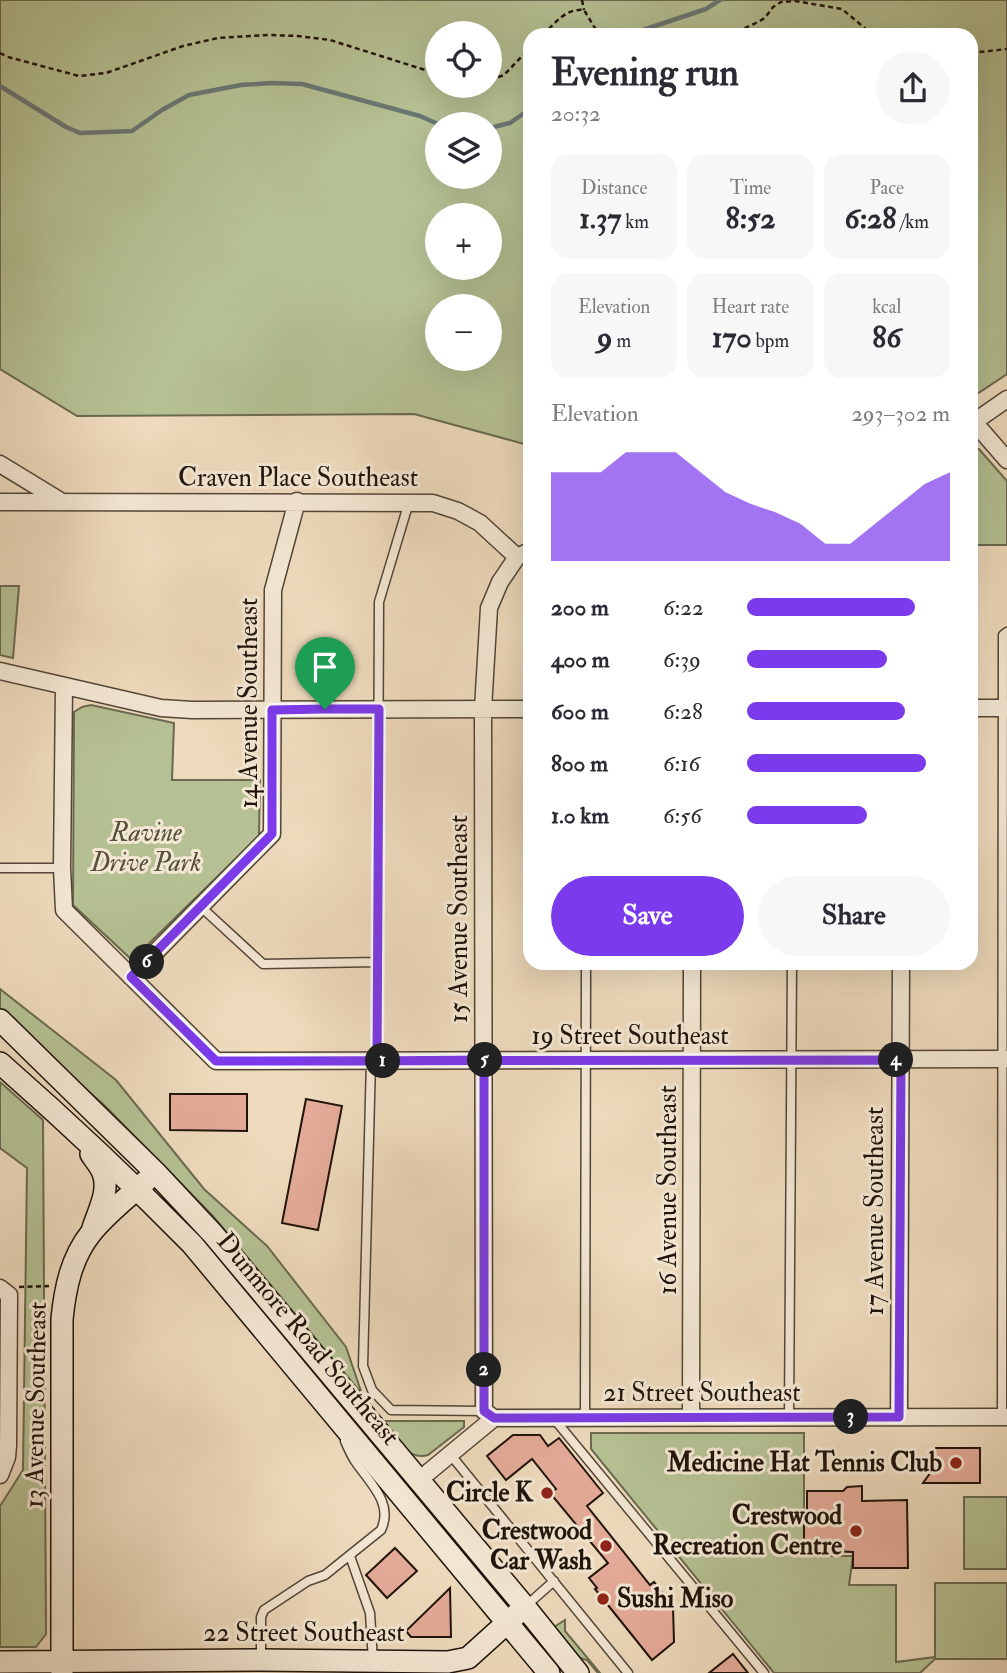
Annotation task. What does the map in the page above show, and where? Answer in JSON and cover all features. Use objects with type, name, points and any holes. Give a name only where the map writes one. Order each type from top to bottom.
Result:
[{"type":"main road","name":"Dunmore Road Southeast","points":[[0,1020],[155,1172],[213,1234],[578,1673]]},
{"type":"main road","name":"Dunmore Road Southeast","points":[[0,1063],[72,1126],[192,1244],[550,1673]]},
{"type":"main road","points":[[72,1126],[104,1175],[104,1193],[91,1233]]},
{"type":"main road","name":"13 Avenue Southeast","points":[[62,1667],[62,1319],[65,1292],[72,1266],[91,1233],[155,1172]]},
{"type":"main road","name":"22 Street Southeast","points":[[0,1662],[62,1667],[261,1660],[447,1662],[470,1665],[525,1607]]},
{"type":"street","points":[[978,419],[1007,399]]},
{"type":"street","points":[[978,429],[1007,460]]},
{"type":"street","points":[[0,464],[62,501]]},
{"type":"street","name":"14 Avenue Southeast","points":[[131,977],[272,834],[273,590],[297,501]]},
{"type":"street","name":"Craven Place Southeast","points":[[0,502],[433,503],[458,511],[481,523],[523,554]]},
{"type":"street","name":"15 Avenue Southeast","points":[[489,1415],[483,709],[489,608],[500,582],[523,554]]},
{"type":"street","points":[[0,671],[161,708],[523,709]]},
{"type":"street","points":[[62,868],[64,686]]},
{"type":"street","points":[[978,708],[1005,708]]},
{"type":"street","name":"19 Street Southeast","points":[[62,868],[64,911],[216,1061],[1005,1059]]},
{"type":"street","name":"16 Avenue Southeast","points":[[691,1417],[692,970]]},
{"type":"street","name":"17 Avenue Southeast","points":[[899,1417],[901,970]]},
{"type":"street","points":[[0,1289],[9,1295],[9,1405],[7,1457],[0,1475]]},
{"type":"street","points":[[419,1480],[489,1415]]},
{"type":"street","name":"21 Street Southeast","points":[[489,1415],[553,1418],[1004,1417]]},
{"type":"lane","points":[[409,502],[379,602],[377,962],[363,1366],[372,1390],[391,1410],[489,1415]]},
{"type":"lane","points":[[1004,1417],[1003,635],[1007,632]]},
{"type":"lane","points":[[0,868],[62,868]]},
{"type":"lane","points":[[201,907],[263,964],[377,962]]},
{"type":"lane","points":[[586,970],[586,1418]]},
{"type":"lane","points":[[789,1417],[792,970]]},
{"type":"lane","points":[[261,1660],[261,1617],[264,1610],[308,1581],[325,1575],[381,1530],[384,1524],[384,1507],[380,1497],[355,1460],[326,1404]]},
{"type":"lane","points":[[553,1418],[764,1673]]},
{"type":"lane","points":[[450,1454],[628,1673]]},
{"type":"lane","points":[[350,1556],[372,1622],[373,1662]]},
{"type":"lane","points":[[525,1607],[554,1581]]},
{"type":"path","points":[[582,0],[584,10],[595,28]]},
{"type":"path","points":[[744,28],[765,18],[773,7],[781,2],[795,1],[842,9],[865,28]]},
{"type":"path","points":[[550,28],[571,10],[584,10]]},
{"type":"path","points":[[0,53],[79,76],[106,73],[183,46],[218,38],[298,36],[330,40],[425,70]]},
{"type":"path","points":[[978,52],[1007,48]]},
{"type":"path","points":[[502,76],[523,55]]},
{"type":"path","points":[[19,1287],[49,1286]]},
{"type":"green space","points":[[0,0],[1007,0],[1007,374],[978,393],[978,28],[523,28],[523,444],[414,414],[77,416],[0,369]]},
{"type":"green space","points":[[978,448],[1007,481],[1007,545],[978,545]]},
{"type":"green space","points":[[0,586],[19,586],[13,658],[0,655]]},
{"type":"green space","name":"Ravine Drive Park","points":[[91,705],[174,723],[172,780],[260,780],[259,836],[132,960],[73,905],[74,712]]},
{"type":"green space","points":[[0,989],[116,1080],[204,1189],[267,1246],[346,1347],[362,1394],[212,1215],[104,1105],[0,1013]]},
{"type":"green space","points":[[0,1082],[43,1120],[46,1634],[36,1647],[0,1647],[0,1506],[23,1470],[27,1168],[0,1148]]},
{"type":"green space","points":[[379,1421],[464,1421],[464,1427],[428,1455],[420,1456],[400,1446]]},
{"type":"green space","points":[[591,1433],[804,1433],[804,1556],[853,1556],[849,1585],[896,1585],[896,1662],[935,1657],[935,1583],[1007,1583],[1007,1659],[935,1659],[920,1673],[774,1673],[591,1449]]},
{"type":"green space","points":[[964,1497],[1007,1497],[1007,1569],[964,1569]]},
{"type":"green space","points":[[565,1620],[565,1631],[600,1673],[587,1660],[577,1657],[551,1629]]},
{"type":"building","points":[[170,1094],[247,1094],[247,1131],[170,1130]]},
{"type":"building","points":[[306,1099],[342,1106],[318,1230],[282,1223]]},
{"type":"building","points":[[513,1435],[540,1435],[548,1446],[559,1438],[603,1493],[587,1506],[650,1585],[654,1582],[673,1607],[674,1642],[652,1660],[595,1589],[597,1588],[589,1578],[608,1563],[550,1493],[556,1489],[532,1459],[506,1480],[487,1456]]},
{"type":"building","name":"Medicine Hat Tennis Club","points":[[936,1448],[980,1448],[980,1483],[923,1483],[931,1472],[932,1453]]},
{"type":"building","name":"Crestwood Recreation Centre","points":[[862,1486],[862,1501],[907,1500],[908,1568],[853,1568],[853,1552],[804,1550],[807,1491],[843,1491],[847,1487]]},
{"type":"building","points":[[395,1548],[417,1571],[387,1598],[366,1575]]},
{"type":"building","points":[[450,1588],[451,1637],[411,1637],[406,1631]]},
{"type":"building","points":[[733,1654],[748,1673],[709,1673]]},
{"type":"waterway","points":[[649,28],[706,9],[720,0]]},
{"type":"waterway","points":[[0,86],[80,133],[132,131],[189,95],[241,85],[272,83],[302,84],[425,118]]},
{"type":"waterway","points":[[502,125],[523,114]]},
{"type":"place","name":"Medicine Hat Tennis Club","points":[[956,1463]]},
{"type":"place","name":"Circle K","points":[[547,1493]]},
{"type":"place","name":"Crestwood Recreation Centre","points":[[856,1531]]},
{"type":"place","name":"Crestwood Car Wash","points":[[606,1546]]},
{"type":"place","name":"Sushi Miso","points":[[603,1599]]},
{"type":"route","points":[[325,709],[272,710],[272,834],[131,977],[216,1061],[377,1061],[430,1060],[484,1060],[639,1060],[693,1060],[792,1060],[901,1060],[899,1417],[494,1418],[484,1411],[484,1060],[377,1061],[379,709],[325,709]]}]
